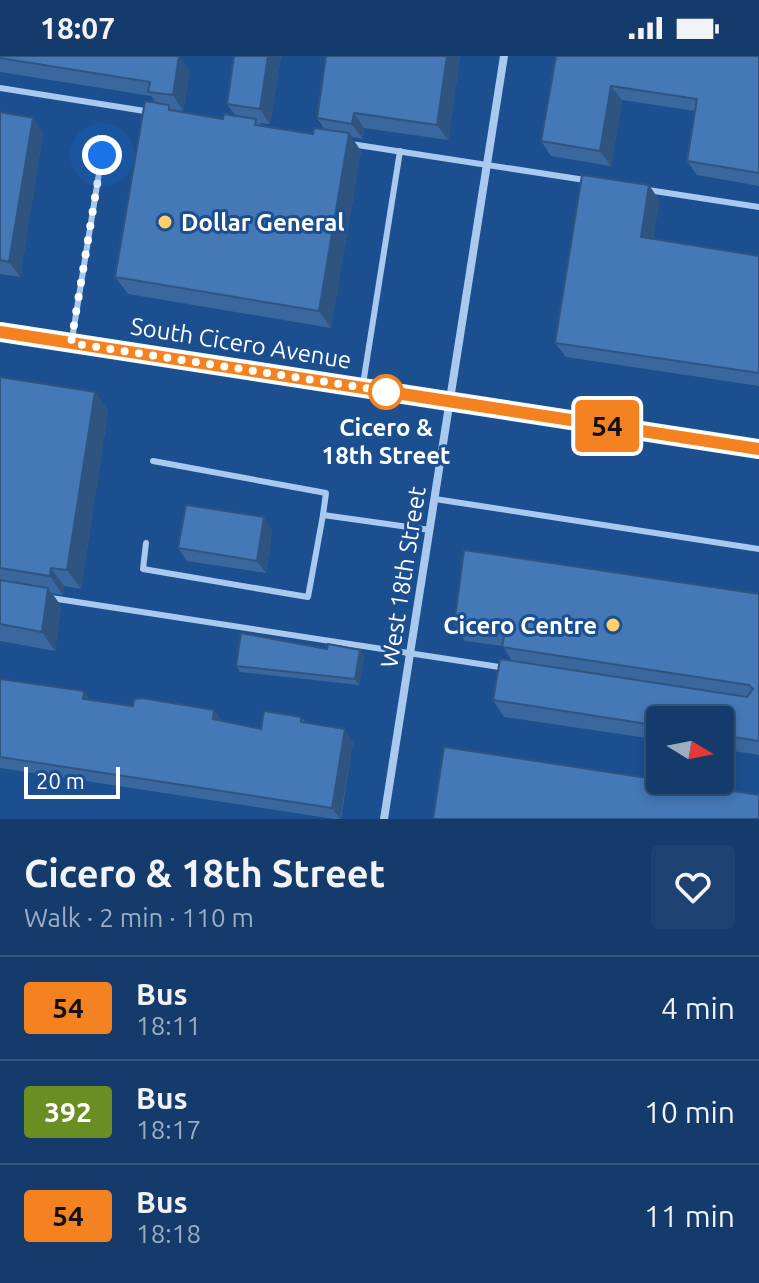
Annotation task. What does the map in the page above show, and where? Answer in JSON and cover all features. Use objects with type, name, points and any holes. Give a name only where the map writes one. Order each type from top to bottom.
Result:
[{"type":"main road","name":"South Cicero Avenue","points":[[0,332],[759,449]]},
{"type":"street","name":"West 18th Street","points":[[384,819],[504,56]]},
{"type":"lane","points":[[0,88],[154,112]]},
{"type":"lane","points":[[338,142],[595,182]]},
{"type":"lane","points":[[363,388],[400,151]]},
{"type":"lane","points":[[71,343],[102,155]]},
{"type":"lane","points":[[640,189],[759,207]]},
{"type":"lane","points":[[146,543],[143,569],[308,597],[326,493],[153,461]]},
{"type":"lane","points":[[435,499],[759,549]]},
{"type":"lane","points":[[323,515],[430,530]]},
{"type":"lane","points":[[47,598],[515,669]]},
{"type":"building","points":[[0,56],[179,56],[173,95],[148,92],[150,82]]},
{"type":"building","points":[[234,56],[268,56],[260,109],[227,104]]},
{"type":"building","points":[[326,56],[447,56],[437,125],[354,113],[352,124],[317,118]]},
{"type":"building","points":[[556,56],[759,56],[759,173],[687,161],[697,99],[611,86],[600,151],[541,141]]},
{"type":"building","points":[[145,101],[169,105],[169,110],[223,119],[224,114],[256,119],[255,125],[313,134],[314,128],[349,133],[319,311],[115,277]]},
{"type":"building","points":[[0,112],[33,118],[9,262],[0,260]]},
{"type":"building","points":[[582,175],[649,185],[641,237],[759,256],[759,373],[555,343]]},
{"type":"building","points":[[0,377],[95,392],[67,570],[51,568],[50,576],[0,568]]},
{"type":"building","points":[[186,505],[264,517],[257,561],[178,548]]},
{"type":"building","points":[[464,550],[759,594],[759,741],[734,737],[734,706],[646,706],[646,724],[493,700],[500,659],[747,697],[753,689],[749,685],[502,647],[505,632],[454,625]]},
{"type":"building","points":[[0,580],[48,588],[42,632],[0,624]]},
{"type":"building","points":[[241,633],[327,649],[328,644],[360,650],[355,679],[236,666]]},
{"type":"building","points":[[0,679],[84,691],[83,699],[133,706],[134,699],[142,698],[214,710],[213,719],[261,729],[264,711],[301,717],[301,722],[345,729],[332,808],[0,757]]},
{"type":"building","points":[[444,747],[646,778],[646,794],[734,794],[734,791],[759,795],[759,819],[433,819]]},
{"type":"bus line","name":"54","points":[[0,332],[759,449]]},
{"type":"place","name":"Dollar General","points":[[165,222]]},
{"type":"place","name":"Cicero & 18th Street","points":[[386,392]]},
{"type":"place","name":"Cicero Centre","points":[[613,625]]},
{"type":"route","points":[[102,155],[71,343],[392,392],[386,392]]}]
